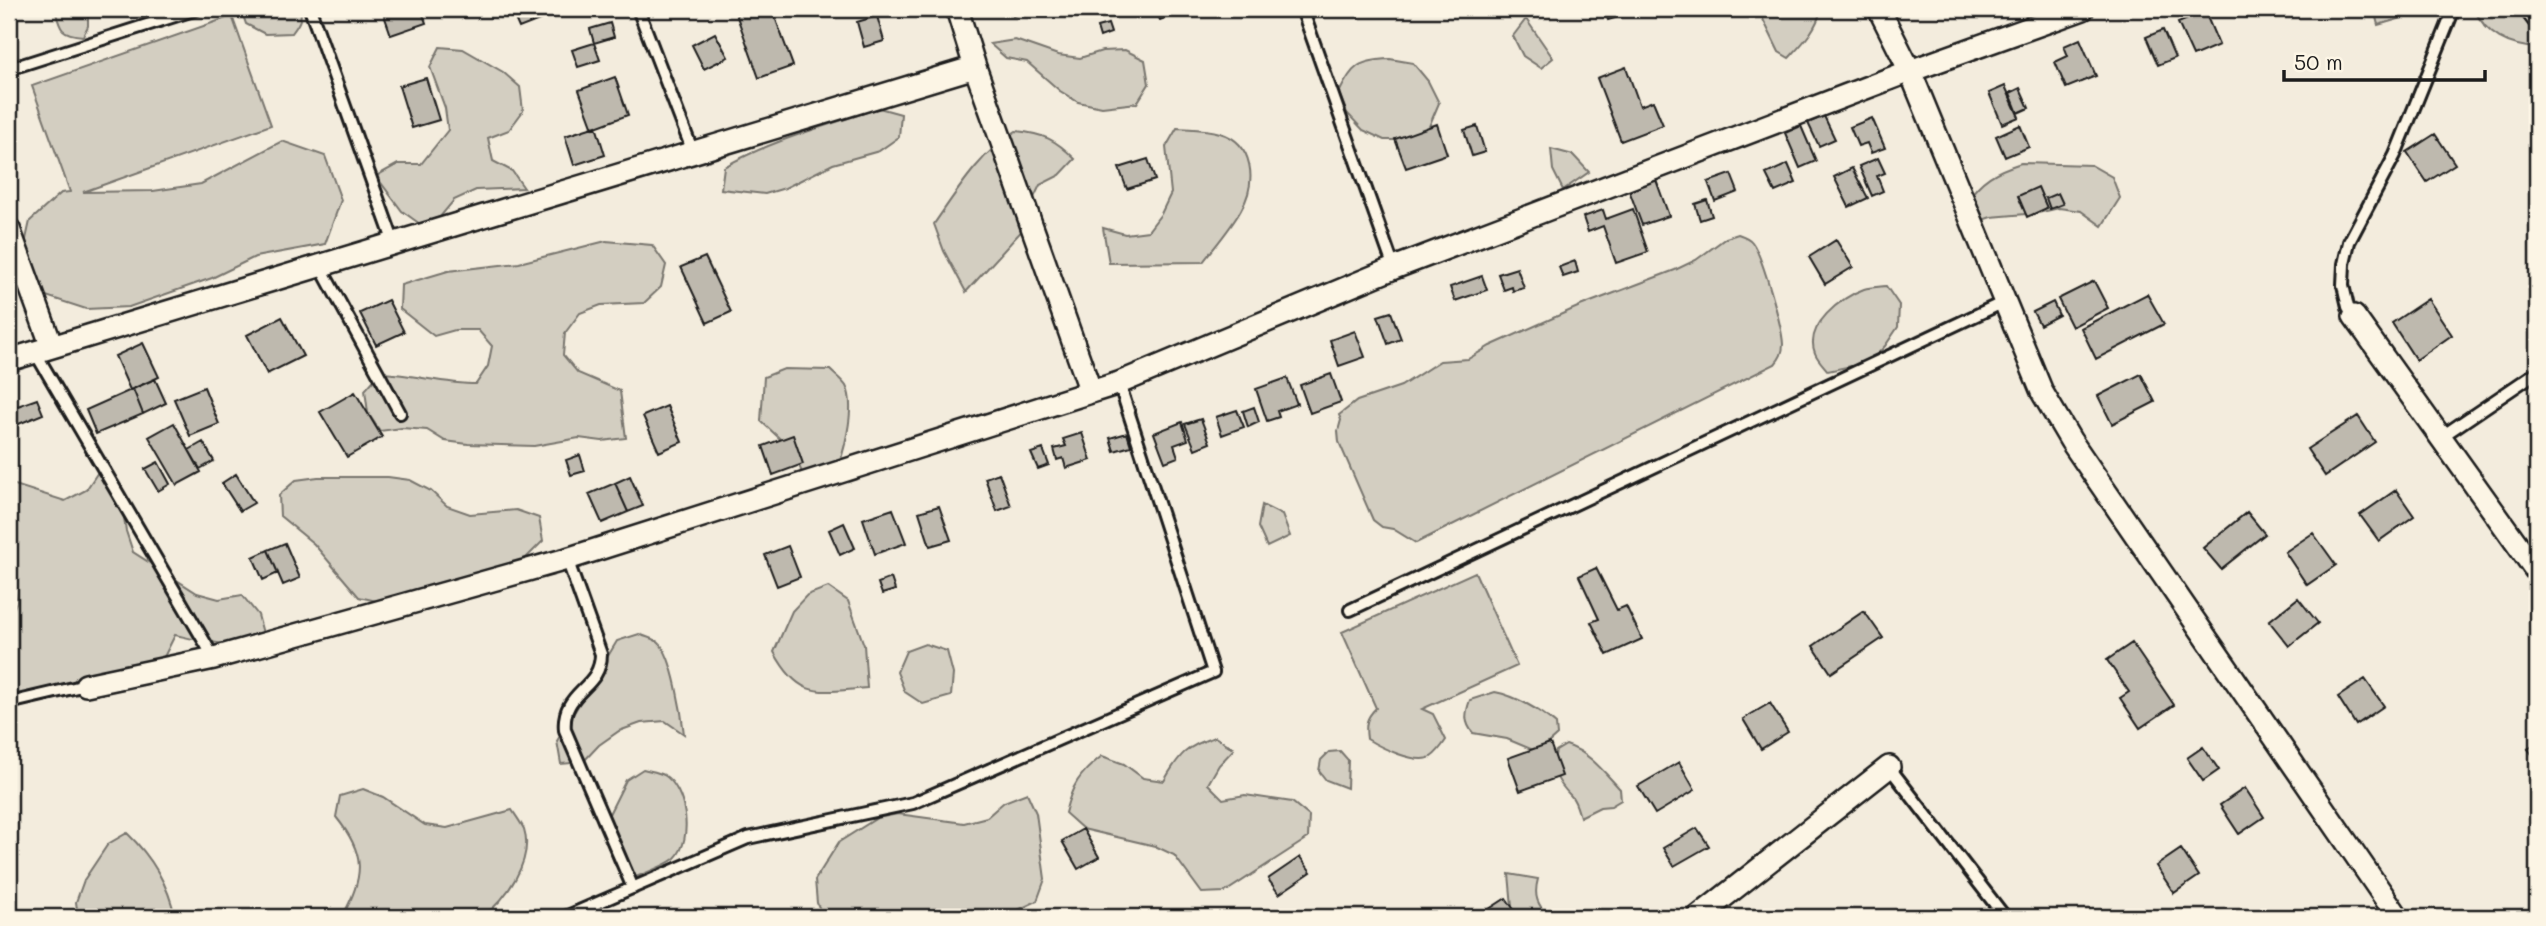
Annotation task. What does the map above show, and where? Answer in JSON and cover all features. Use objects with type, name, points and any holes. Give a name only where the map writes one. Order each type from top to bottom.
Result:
[{"type":"street","points":[[957,9],[975,67],[1091,392]]},
{"type":"street","points":[[1879,9],[1910,71],[2042,392],[2071,441],[2398,917]]},
{"type":"street","points":[[86,685],[214,658],[567,559],[1119,383],[1394,268],[1910,71],[2083,9]]},
{"type":"street","points":[[2531,9],[2537,17]]},
{"type":"street","points":[[9,360],[975,67]]},
{"type":"street","points":[[9,229],[44,349]]},
{"type":"street","points":[[2354,316],[2537,572]]},
{"type":"street","points":[[1698,917],[1889,767]]},
{"type":"lane","points":[[9,69],[197,9]]},
{"type":"lane","points":[[310,9],[394,243]]},
{"type":"lane","points":[[638,9],[693,152]]},
{"type":"lane","points":[[1302,9],[1394,268]]},
{"type":"lane","points":[[2354,316],[2348,307],[2343,285],[2349,242],[2395,155],[2454,9]]},
{"type":"lane","points":[[320,266],[400,414]]},
{"type":"lane","points":[[1350,610],[2004,302]]},
{"type":"lane","points":[[44,349],[214,658]]},
{"type":"lane","points":[[2441,437],[2537,372]]},
{"type":"lane","points":[[565,917],[748,838],[913,803],[1213,672],[1119,383]]},
{"type":"lane","points":[[567,559],[601,654],[601,665],[597,674],[567,706],[563,715],[565,730],[633,888]]},
{"type":"lane","points":[[9,703],[86,685]]},
{"type":"lane","points":[[1889,767],[2005,917]]},
{"type":"shaded area","points":[[55,9],[88,9],[88,26],[83,36],[65,32]]},
{"type":"shaded area","points":[[241,9],[300,9],[301,15],[292,33],[265,34],[246,24]]},
{"type":"shaded area","points":[[1758,9],[1821,9],[1813,29],[1789,58],[1779,52]]},
{"type":"shaded area","points":[[2374,9],[2411,9],[2406,17],[2378,25]]},
{"type":"shaded area","points":[[2474,9],[2537,9],[2537,48],[2517,45],[2500,38],[2485,26]]},
{"type":"shaded area","points":[[232,16],[271,125],[83,192],[153,191],[201,184],[282,141],[325,156],[341,200],[325,244],[255,257],[212,278],[129,307],[86,309],[46,296],[21,262],[30,221],[61,193],[70,192],[32,86]]},
{"type":"shaded area","points":[[1526,19],[1553,58],[1541,68],[1523,56],[1513,36]]},
{"type":"shaded area","points":[[1015,40],[1058,55],[1080,58],[1102,51],[1125,50],[1145,60],[1149,84],[1137,103],[1102,107],[1078,102],[1060,91],[1027,62],[1006,58],[990,44]]},
{"type":"shaded area","points":[[440,47],[463,49],[503,72],[520,87],[523,111],[509,130],[488,138],[493,161],[512,171],[524,188],[476,190],[454,200],[440,217],[420,224],[402,211],[376,176],[398,164],[421,164],[448,130],[445,108],[430,67]]},
{"type":"shaded area","points":[[1390,59],[1413,63],[1428,81],[1439,103],[1428,129],[1406,140],[1384,140],[1363,130],[1347,113],[1339,93],[1348,76],[1358,66],[1371,61]]},
{"type":"shaded area","points":[[879,108],[901,114],[899,137],[879,151],[833,164],[785,188],[765,194],[721,189],[724,167],[742,157],[800,134]]},
{"type":"shaded area","points":[[1177,128],[1220,133],[1240,145],[1246,154],[1250,176],[1249,188],[1241,210],[1203,262],[1109,263],[1103,228],[1125,234],[1148,231],[1161,214],[1171,193],[1166,147]]},
{"type":"shaded area","points":[[1016,131],[1049,139],[1075,159],[1060,175],[1040,185],[1031,204],[1027,225],[966,292],[944,251],[934,224],[981,161]]},
{"type":"shaded area","points":[[1551,149],[1573,155],[1589,172],[1563,190],[1553,170]]},
{"type":"shaded area","points":[[2021,163],[2091,165],[2112,177],[2120,198],[2102,226],[2081,211],[2059,208],[2038,213],[1991,217],[1971,224],[1966,202],[1977,187],[2004,169]]},
{"type":"shaded area","points":[[1738,234],[1752,242],[1771,291],[1783,344],[1781,355],[1775,364],[1416,543],[1373,520],[1339,442],[1339,415],[1357,401],[1401,386],[1440,361],[1468,359],[1490,346],[1580,306],[1675,270],[1696,260],[1726,238]]},
{"type":"shaded area","points":[[606,241],[652,245],[666,265],[661,287],[644,303],[601,305],[580,313],[565,333],[563,355],[578,373],[620,391],[626,438],[602,441],[579,438],[534,446],[445,441],[427,430],[402,428],[380,431],[368,413],[365,390],[380,373],[476,384],[488,366],[492,346],[478,330],[455,330],[434,336],[400,309],[401,285],[448,271],[519,263]]},
{"type":"shaded area","points":[[1886,286],[1899,305],[1898,327],[1870,362],[1828,371],[1816,355],[1813,343],[1820,323],[1835,306],[1855,293],[1867,288]]},
{"type":"shaded area","points":[[784,369],[830,370],[846,386],[849,395],[847,432],[834,478],[797,491],[801,470],[792,450],[761,421],[764,377]]},
{"type":"shaded area","points":[[98,472],[119,484],[126,531],[133,552],[197,593],[219,599],[242,595],[258,615],[264,637],[220,643],[175,635],[165,655],[150,671],[15,699],[9,693],[9,619],[17,601],[9,569],[9,483],[65,501],[86,490]]},
{"type":"shaded area","points":[[318,477],[388,477],[410,480],[431,491],[447,506],[470,514],[516,510],[539,518],[543,541],[512,572],[381,602],[359,597],[314,544],[280,516],[279,495],[296,480]]},
{"type":"shaded area","points":[[1262,505],[1282,515],[1290,536],[1267,547],[1258,527]]},
{"type":"shaded area","points":[[1475,572],[1517,666],[1422,709],[1433,714],[1446,740],[1431,757],[1408,757],[1367,739],[1367,722],[1376,708],[1342,632]]},
{"type":"shaded area","points":[[828,587],[848,601],[864,645],[867,688],[812,690],[793,678],[774,652],[792,611],[807,595]]},
{"type":"shaded area","points":[[639,634],[657,642],[669,660],[684,734],[665,721],[641,723],[619,731],[599,745],[583,762],[561,764],[557,741],[617,641]]},
{"type":"shaded area","points":[[925,644],[947,651],[953,674],[951,696],[923,704],[905,692],[897,672],[906,651]]},
{"type":"shaded area","points":[[1495,692],[1519,700],[1543,714],[1556,724],[1557,735],[1538,752],[1507,739],[1473,733],[1466,718],[1470,700]]},
{"type":"shaded area","points":[[1215,737],[1234,749],[1219,765],[1208,784],[1223,799],[1245,795],[1292,802],[1309,816],[1308,838],[1225,892],[1202,893],[1174,855],[1155,846],[1083,829],[1065,813],[1070,795],[1078,781],[1102,756],[1124,764],[1143,778],[1164,781],[1184,753]]},
{"type":"shaded area","points":[[1566,745],[1582,752],[1602,769],[1620,789],[1621,800],[1580,817],[1574,801],[1559,781],[1555,770],[1556,751]]},
{"type":"shaded area","points":[[1340,751],[1348,760],[1347,788],[1326,780],[1319,771],[1321,760],[1329,752]]},
{"type":"shaded area","points":[[643,769],[664,775],[672,782],[682,802],[686,827],[681,850],[675,858],[631,879],[615,865],[607,844],[605,822],[626,780]]},
{"type":"shaded area","points":[[363,789],[383,797],[425,825],[447,828],[512,810],[524,829],[526,841],[525,853],[516,878],[500,900],[482,917],[342,917],[355,889],[359,866],[353,842],[336,817],[340,796]]},
{"type":"shaded area","points":[[1027,793],[1036,813],[1045,879],[1037,901],[1016,911],[988,917],[823,917],[817,903],[815,880],[839,842],[877,818],[898,814],[964,823],[987,817],[1004,802]]},
{"type":"shaded area","points":[[127,833],[158,871],[175,917],[78,917],[76,902],[84,880],[108,844]]},
{"type":"shaded area","points":[[1509,874],[1538,879],[1537,900],[1548,917],[1513,917]]},
{"type":"building","points":[[382,9],[421,9],[426,23],[391,35]]},
{"type":"building","points":[[538,9],[542,19],[519,28],[513,14]]},
{"type":"building","points":[[538,9],[554,9],[556,14],[542,19]]},
{"type":"building","points":[[772,9],[793,66],[759,78],[735,11]]},
{"type":"building","points":[[1010,9],[1034,9],[1013,16]]},
{"type":"building","points":[[1155,9],[1175,9],[1177,13],[1160,20]]},
{"type":"building","points":[[1604,9],[1623,9],[1625,15],[1608,20]]},
{"type":"building","points":[[2205,12],[2219,45],[2193,56],[2178,23]]},
{"type":"building","points":[[877,16],[884,41],[864,47],[857,22]]},
{"type":"building","points":[[610,23],[614,37],[594,43],[590,29]]},
{"type":"building","points":[[1108,24],[1111,33],[1100,37],[1097,27]]},
{"type":"building","points":[[2163,30],[2175,58],[2158,65],[2146,37]]},
{"type":"building","points":[[715,33],[728,57],[704,69],[692,45]]},
{"type":"building","points":[[2080,39],[2096,76],[2066,88],[2055,62],[2068,56],[2064,46]]},
{"type":"building","points":[[594,43],[600,60],[578,67],[572,50]]},
{"type":"building","points":[[1626,67],[1640,106],[1653,101],[1663,125],[1621,141],[1597,78]]},
{"type":"building","points":[[615,77],[628,115],[593,128],[579,90]]},
{"type":"building","points":[[426,78],[439,120],[412,128],[399,86]]},
{"type":"building","points":[[2005,86],[2019,117],[2002,124],[1989,93]]},
{"type":"building","points":[[2020,88],[2029,108],[2018,113],[2010,93]]},
{"type":"building","points":[[1824,116],[1835,139],[1819,146],[1808,123]]},
{"type":"building","points":[[1872,118],[1885,148],[1871,153],[1867,143],[1858,146],[1850,127]]},
{"type":"building","points":[[1437,124],[1447,154],[1406,168],[1395,139]]},
{"type":"building","points":[[2020,125],[2029,147],[2005,157],[1996,136]]},
{"type":"building","points":[[596,126],[605,155],[574,165],[565,136]]},
{"type":"building","points":[[1477,126],[1485,152],[1472,156],[1464,130]]},
{"type":"building","points":[[1801,126],[1816,161],[1800,168],[1785,133]]},
{"type":"building","points":[[2435,134],[2455,164],[2427,182],[2407,152]]},
{"type":"building","points":[[1878,158],[1885,173],[1877,176],[1883,191],[1872,196],[1859,166]]},
{"type":"building","points":[[1148,159],[1155,180],[1127,189],[1119,168]]},
{"type":"building","points":[[1788,164],[1796,183],[1775,192],[1766,174]]},
{"type":"building","points":[[1852,168],[1868,198],[1849,207],[1834,177]]},
{"type":"building","points":[[1731,174],[1738,192],[1715,201],[1708,182]]},
{"type":"building","points":[[1656,180],[1669,216],[1642,225],[1629,190]]},
{"type":"building","points":[[2038,187],[2047,208],[2027,217],[2018,196]]},
{"type":"building","points":[[2058,193],[2063,204],[2050,209],[2046,198]]},
{"type":"building","points":[[1707,200],[1712,216],[1700,220],[1695,204]]},
{"type":"building","points":[[1633,209],[1648,252],[1616,263],[1603,226],[1588,232],[1583,217],[1603,210],[1606,219]]},
{"type":"building","points":[[1836,240],[1853,267],[1825,284],[1809,257]]},
{"type":"building","points":[[705,257],[731,312],[707,323],[681,267]]},
{"type":"building","points":[[1575,261],[1578,272],[1563,277],[1559,267]]},
{"type":"building","points":[[1517,268],[1524,288],[1513,291],[1512,287],[1504,290],[1498,274]]},
{"type":"building","points":[[1482,276],[1487,290],[1455,301],[1450,287]]},
{"type":"building","points":[[2094,281],[2108,308],[2072,327],[2058,299]]},
{"type":"building","points":[[2147,294],[2164,324],[2096,359],[2081,328]]},
{"type":"building","points":[[2428,299],[2452,335],[2416,360],[2392,323]]},
{"type":"building","points":[[388,300],[404,332],[376,345],[360,313]]},
{"type":"building","points":[[2053,302],[2059,315],[2040,325],[2033,312]]},
{"type":"building","points":[[1391,312],[1401,339],[1388,344],[1378,316]]},
{"type":"building","points":[[282,317],[303,356],[267,374],[247,335]]},
{"type":"building","points":[[1355,331],[1365,357],[1339,366],[1330,340]]},
{"type":"building","points":[[143,343],[159,377],[130,390],[115,356]]},
{"type":"building","points":[[1331,374],[1341,402],[1310,413],[1300,385]]},
{"type":"building","points":[[2141,374],[2155,402],[2112,424],[2098,396]]},
{"type":"building","points":[[1287,378],[1297,404],[1277,411],[1279,417],[1267,421],[1256,389]]},
{"type":"building","points":[[155,379],[166,403],[143,414],[133,389]]},
{"type":"building","points":[[204,387],[219,424],[190,436],[174,399]]},
{"type":"building","points":[[133,389],[143,414],[96,434],[86,410]]},
{"type":"building","points":[[355,392],[382,437],[347,457],[320,412]]},
{"type":"building","points":[[37,399],[43,414],[9,428],[9,409]]},
{"type":"building","points":[[667,406],[682,442],[659,452],[643,416]]},
{"type":"building","points":[[1254,407],[1259,422],[1248,427],[1243,411]]},
{"type":"building","points":[[1237,410],[1244,427],[1222,435],[1216,417]]},
{"type":"building","points":[[2358,416],[2375,442],[2325,476],[2307,449]]},
{"type":"building","points":[[1201,419],[1210,443],[1195,449],[1185,424]]},
{"type":"building","points":[[1182,422],[1188,440],[1174,445],[1178,457],[1165,462],[1154,433]]},
{"type":"building","points":[[174,423],[201,472],[177,485],[149,437]]},
{"type":"building","points":[[1082,433],[1091,460],[1066,468],[1063,458],[1057,460],[1054,449],[1066,446],[1063,439]]},
{"type":"building","points":[[1127,433],[1131,446],[1114,451],[1110,438]]},
{"type":"building","points":[[793,435],[803,464],[773,475],[763,446]]},
{"type":"building","points":[[203,442],[214,461],[200,469],[189,450]]},
{"type":"building","points":[[1043,449],[1049,465],[1038,469],[1031,453]]},
{"type":"building","points":[[580,455],[585,471],[571,475],[566,460]]},
{"type":"building","points":[[158,462],[170,484],[158,491],[145,469]]},
{"type":"building","points":[[999,473],[1011,506],[997,511],[985,478]]},
{"type":"building","points":[[236,474],[254,503],[240,511],[222,483]]},
{"type":"building","points":[[630,476],[643,506],[628,512],[615,483]]},
{"type":"building","points":[[615,483],[628,512],[602,523],[589,494]]},
{"type":"building","points":[[2396,490],[2414,516],[2379,541],[2360,515]]},
{"type":"building","points":[[939,506],[951,540],[930,546],[919,512]]},
{"type":"building","points":[[893,509],[906,543],[875,554],[863,519]]},
{"type":"building","points":[[2247,512],[2265,534],[2221,569],[2203,548]]},
{"type":"building","points":[[844,523],[855,548],[840,555],[829,530]]},
{"type":"building","points":[[2313,533],[2336,565],[2307,585],[2285,552]]},
{"type":"building","points":[[285,543],[300,578],[283,585],[268,550]]},
{"type":"building","points":[[788,546],[800,577],[777,586],[765,555]]},
{"type":"building","points":[[268,550],[278,573],[263,580],[253,557]]},
{"type":"building","points":[[1596,568],[1617,610],[1626,606],[1642,639],[1607,655],[1591,622],[1599,619],[1579,576]]},
{"type":"building","points":[[891,578],[895,590],[882,594],[878,583]]},
{"type":"building","points":[[2298,598],[2318,623],[2289,646],[2269,621]]},
{"type":"building","points":[[1864,611],[1883,638],[1831,673],[1813,646]]},
{"type":"building","points":[[2132,643],[2174,705],[2140,728],[2120,698],[2129,692],[2107,660]]},
{"type":"building","points":[[2365,679],[2384,706],[2356,725],[2338,697]]},
{"type":"building","points":[[1770,703],[1788,732],[1761,749],[1743,719]]},
{"type":"building","points":[[2537,741],[2537,761],[2528,749]]},
{"type":"building","points":[[1550,743],[1562,776],[1520,791],[1508,758]]},
{"type":"building","points":[[2203,747],[2219,770],[2203,781],[2187,758]]},
{"type":"building","points":[[1679,762],[1695,790],[1655,814],[1638,786]]},
{"type":"building","points":[[2245,788],[2264,817],[2239,834],[2220,805]]},
{"type":"building","points":[[1697,828],[1709,846],[1674,866],[1663,848]]},
{"type":"building","points":[[1083,829],[1099,857],[1078,869],[1062,841]]},
{"type":"building","points":[[2181,849],[2199,876],[2174,893],[2156,866]]},
{"type":"building","points":[[1300,857],[1311,872],[1279,894],[1268,879]]},
{"type":"building","points":[[1506,898],[1519,917],[1480,915]]}]
